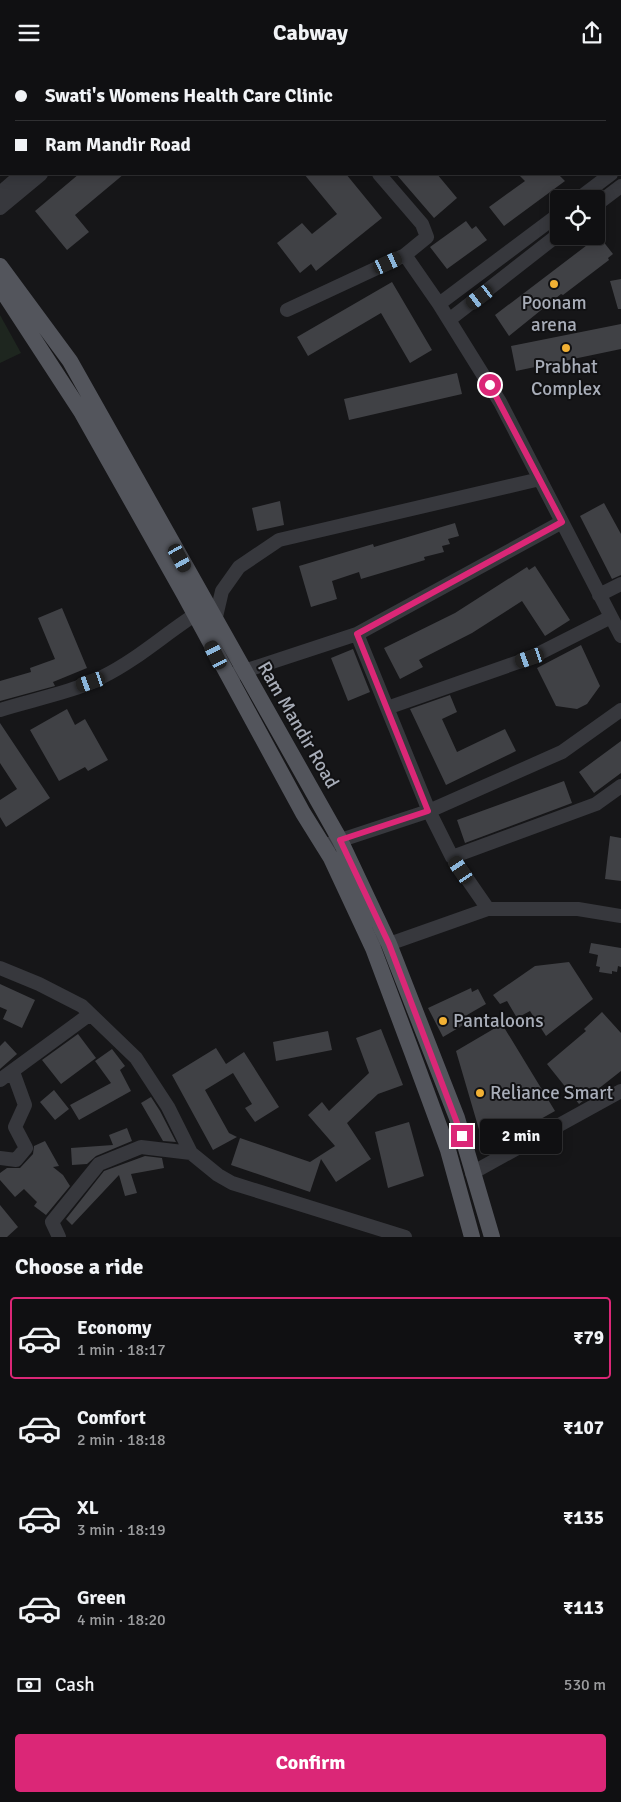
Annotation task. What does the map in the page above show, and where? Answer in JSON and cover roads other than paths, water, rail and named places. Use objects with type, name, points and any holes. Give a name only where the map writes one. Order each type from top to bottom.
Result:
[{"type":"main road","name":"Ram Mandir Road","points":[[0,266],[70,361],[206,614],[244,670],[340,840],[389,944],[457,1118],[492,1237]]},
{"type":"main road","points":[[0,287],[82,413],[206,614],[229,678],[303,813],[324,846],[352,900],[373,948],[448,1150],[472,1237]]},
{"type":"street","points":[[0,193],[21,175]]},
{"type":"street","points":[[0,208],[40,175]]},
{"type":"street","points":[[287,310],[405,255],[427,237],[422,224],[380,175]]},
{"type":"street","points":[[590,190],[610,175]]},
{"type":"street","points":[[605,198],[621,186]]},
{"type":"street","points":[[439,305],[550,221]]},
{"type":"street","points":[[449,320],[550,241]]},
{"type":"street","points":[[405,255],[449,320],[500,402],[621,636]]},
{"type":"street","points":[[0,710],[101,678],[128,663],[168,632],[206,614],[239,567],[279,540],[540,479]]},
{"type":"street","points":[[229,678],[244,670],[357,634],[562,522]]},
{"type":"street","points":[[600,595],[621,584]]},
{"type":"street","points":[[387,708],[530,658],[611,617]]},
{"type":"street","points":[[357,634],[428,811],[452,857],[488,909]]},
{"type":"street","points":[[324,846],[428,811],[562,751],[621,711]]},
{"type":"street","points":[[452,857],[596,804],[621,786]]},
{"type":"street","points":[[389,944],[488,909],[578,909],[621,916]]},
{"type":"street","points":[[0,968],[39,984],[82,1006],[136,1058],[168,1107],[191,1153],[218,1175],[232,1183],[405,1237]]},
{"type":"street","points":[[0,1080],[13,1072],[38,1050],[90,1014]]},
{"type":"street","points":[[0,1158],[16,1159],[26,1147],[14,1127],[24,1105],[13,1072]]},
{"type":"street","points":[[472,1173],[621,1091]]},
{"type":"street","points":[[59,1237],[52,1222],[99,1165],[141,1147],[191,1153]]},
{"type":"place","name":"Poonam arena","points":[[554,284]]},
{"type":"place","name":"Prabhat Complex","points":[[566,348]]},
{"type":"place","name":"Pantaloons","points":[[443,1021]]},
{"type":"place","name":"Reliance Smart","points":[[480,1093]]}]
